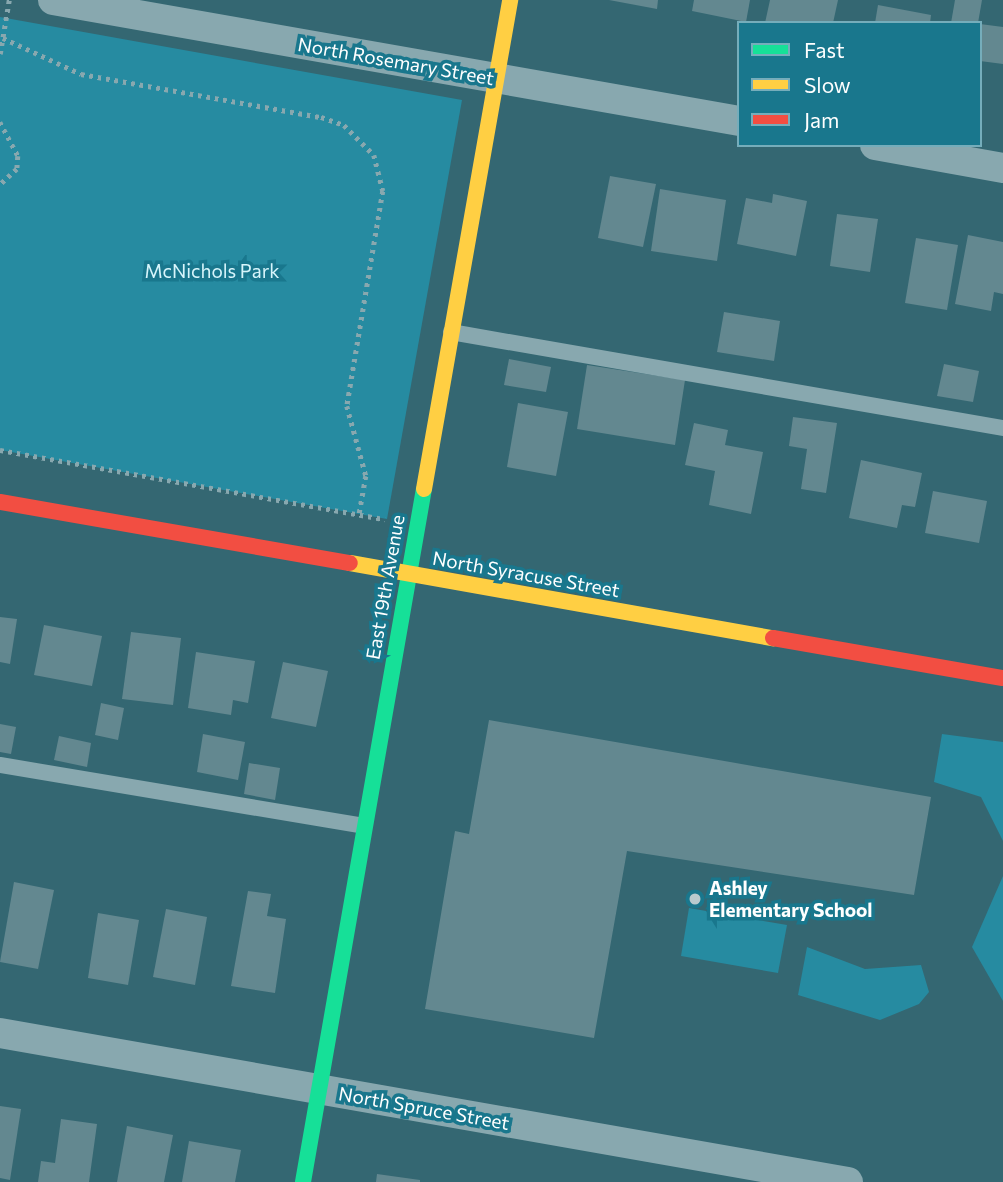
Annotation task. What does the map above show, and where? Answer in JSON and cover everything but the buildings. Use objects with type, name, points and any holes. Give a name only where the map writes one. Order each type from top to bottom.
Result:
[{"type":"street","name":"North Rosemary Street","points":[[53,0],[737,121]]},
{"type":"street","name":"East 19th Avenue","points":[[303,1182],[510,0]]},
{"type":"street","points":[[886,147],[1003,168]]},
{"type":"street","name":"North Syracuse Street","points":[[0,502],[1003,678]]},
{"type":"street","name":"North Spruce Street","points":[[0,1033],[848,1182]]},
{"type":"lane","points":[[451,332],[1003,428]]},
{"type":"lane","points":[[0,765],[364,826]]},
{"type":"path","points":[[0,54],[9,0]]},
{"type":"path","points":[[3,38],[81,74],[321,117],[344,125],[374,155],[383,191],[347,406],[366,476],[359,514]]},
{"type":"path","points":[[0,122],[18,156],[17,169],[0,185]]},
{"type":"path","points":[[0,450],[418,524]]},
{"type":"green space","name":"McNichols Park","points":[[0,17],[462,100],[387,519],[0,450]]},
{"type":"green space","points":[[942,734],[1003,742],[1003,841],[981,797],[934,782]]},
{"type":"green space","points":[[1003,876],[1003,1001],[972,947]]},
{"type":"green space","points":[[689,908],[787,925],[778,973],[681,956]]},
{"type":"green space","points":[[807,947],[865,969],[921,965],[929,992],[919,1004],[880,1020],[798,995]]},
{"type":"traffic: fast","points":[[303,1182],[424,489]]},
{"type":"traffic: slow","points":[[424,489],[510,0]]},
{"type":"traffic: slow","points":[[350,563],[773,638]]},
{"type":"traffic: jam","points":[[0,502],[350,563]]},
{"type":"traffic: jam","points":[[773,638],[1003,678]]},
{"type":"place","name":"Ashley Elementary School","points":[[695,899]]}]
